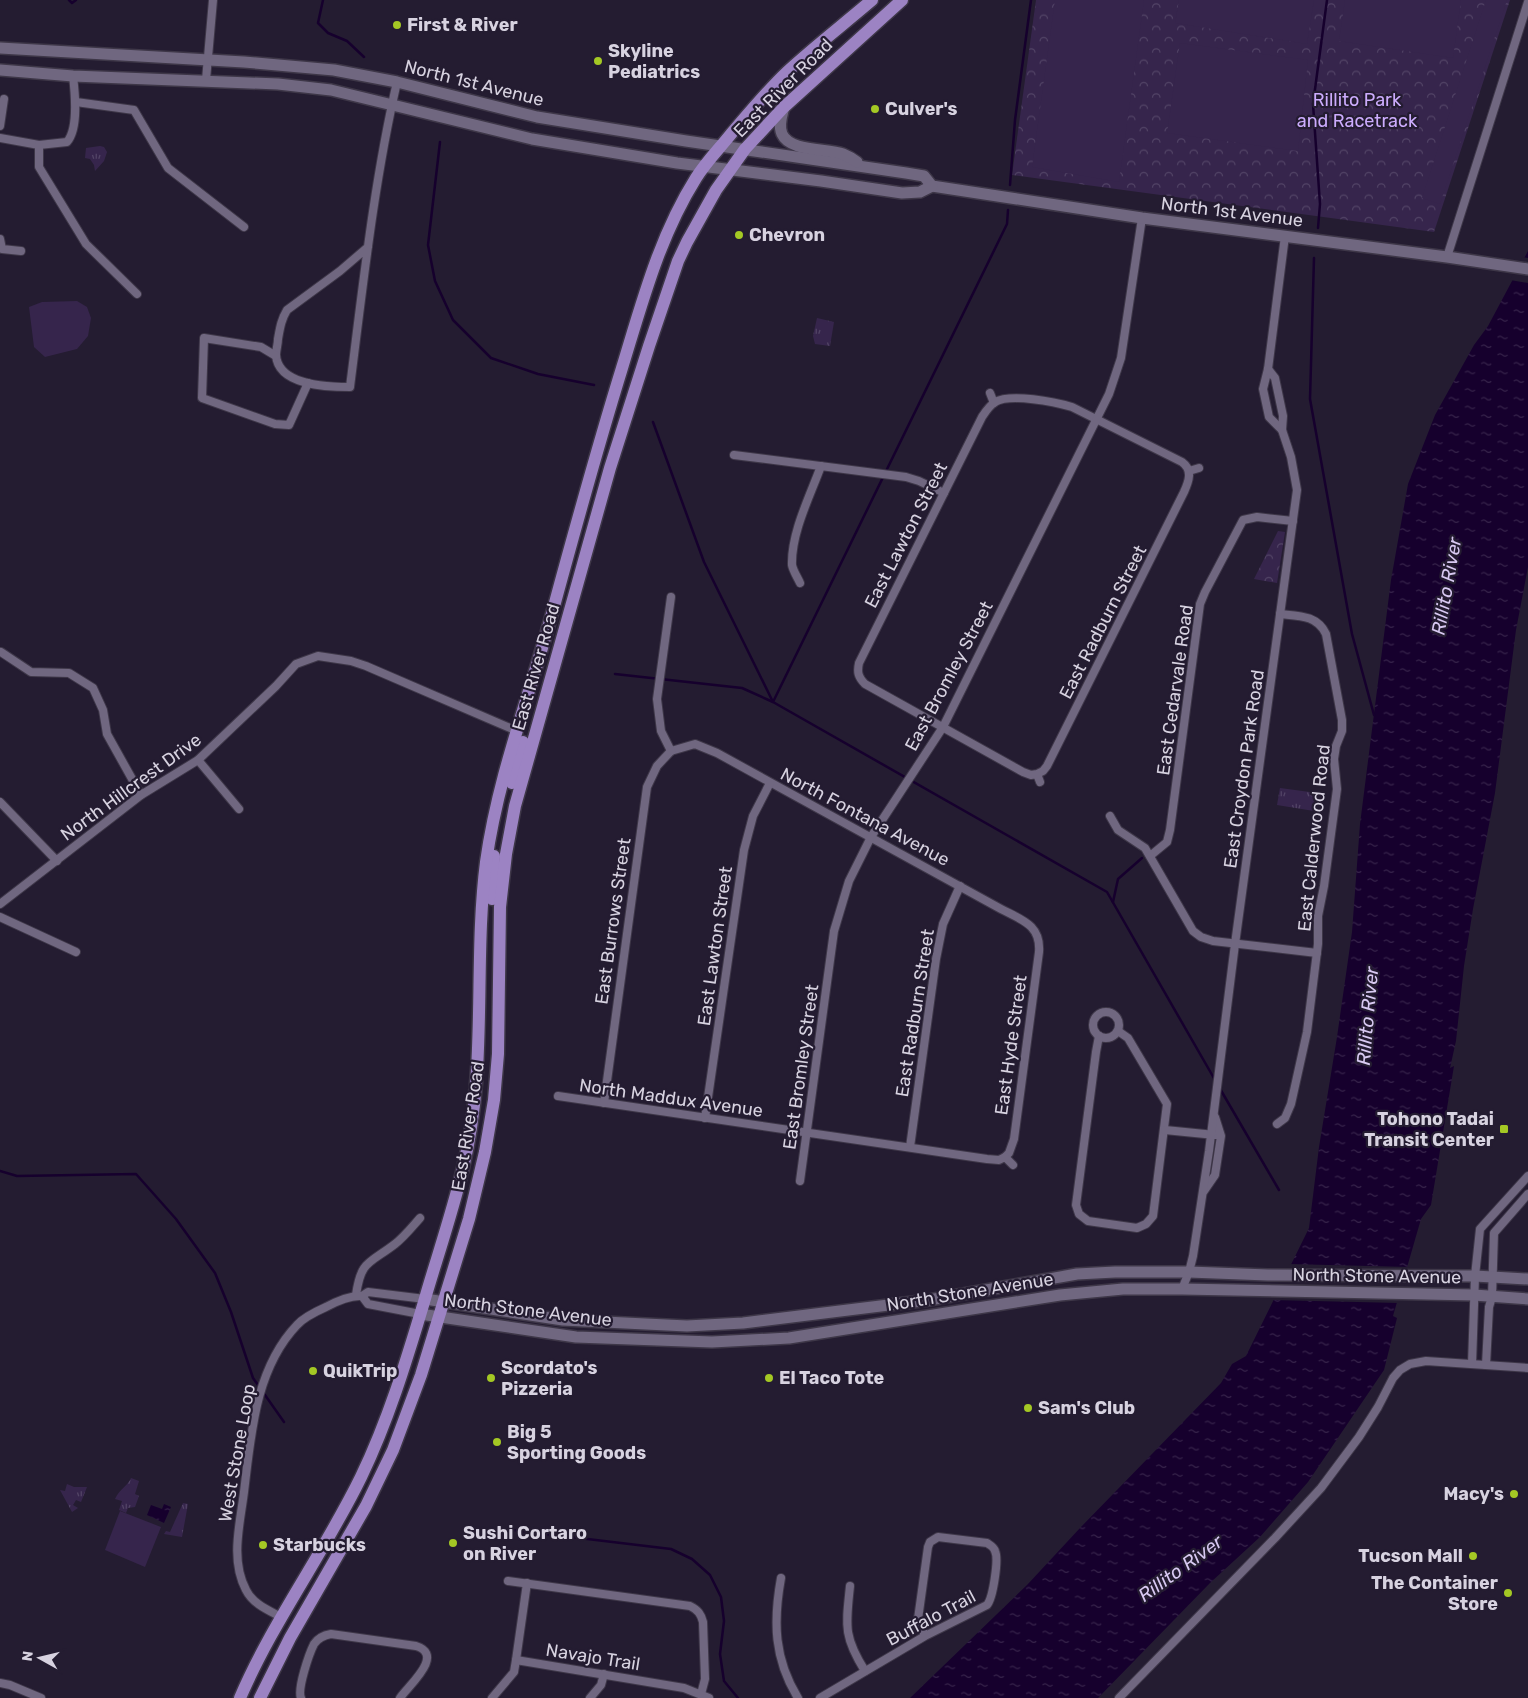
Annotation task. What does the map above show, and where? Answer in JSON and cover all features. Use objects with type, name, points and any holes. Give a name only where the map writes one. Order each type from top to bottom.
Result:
[{"type":"main road","name":"East River Road","points":[[240,1698],[258,1658],[352,1493],[382,1429],[399,1382],[424,1298],[449,1224],[469,1139],[475,1097],[479,1049],[481,913],[487,856],[500,789],[541,652],[602,432],[650,275],[664,238],[687,193],[704,167],[754,106],[788,71],[872,0]]},
{"type":"main road","name":"East River Road","points":[[260,1698],[290,1638],[369,1501],[402,1428],[421,1375],[478,1187],[494,1100],[498,1054],[500,907],[506,854],[523,774],[610,468],[676,268],[707,204],[746,149],[784,107],[902,0]]},
{"type":"main road","name":"North 1st Avenue","points":[[0,48],[207,60],[334,70],[398,82],[537,117],[924,176],[932,186]]},
{"type":"main road","name":"North 1st Avenue","points":[[0,70],[73,76],[278,84],[331,90],[532,139],[730,171],[822,181],[902,193],[920,192],[932,186],[1142,218],[1528,269]]},
{"type":"main road","points":[[784,107],[780,125],[786,140],[794,145],[843,154],[865,166]]},
{"type":"main road","points":[[506,854],[502,826],[523,742],[518,731]]},
{"type":"main road","points":[[492,829],[495,862],[491,931],[499,938]]},
{"type":"main road","name":"North Stone Avenue","points":[[424,1298],[563,1320],[687,1326],[743,1323],[929,1300],[1077,1274],[1150,1271],[1268,1276],[1492,1276],[1528,1279]]},
{"type":"main road","name":"North Stone Avenue","points":[[420,1314],[576,1337],[712,1342],[789,1338],[1060,1295],[1123,1289],[1474,1295],[1528,1299]]},
{"type":"street","points":[[206,80],[213,0]]},
{"type":"street","points":[[1447,257],[1528,2]]},
{"type":"street","points":[[0,138],[39,145],[67,142],[71,137],[76,102],[73,76]]},
{"type":"street","points":[[368,247],[340,271],[287,310],[281,319],[276,356],[282,370],[291,377],[318,386],[350,388],[385,135],[398,82]]},
{"type":"street","points":[[0,126],[4,99]]},
{"type":"street","points":[[76,102],[134,110],[168,168],[244,227]]},
{"type":"street","points":[[39,145],[39,167],[86,244],[137,294]]},
{"type":"street","name":"East Bromley Street","points":[[800,1181],[834,931],[849,880],[871,838],[943,727],[1109,394],[1121,358],[1142,218]]},
{"type":"street","name":"East Croydon Park Road","points":[[1282,430],[1269,417],[1263,389],[1268,369],[1285,236]]},
{"type":"street","points":[[0,240],[2,249],[22,250]]},
{"type":"street","points":[[276,356],[261,347],[204,338],[202,398],[275,424],[289,425],[308,383]]},
{"type":"street","name":"East Croydon Park Road","points":[[1182,1289],[1189,1272],[1211,1135],[1297,490],[1291,457],[1282,430],[1283,416],[1275,378],[1268,369]]},
{"type":"street","points":[[990,393],[994,402],[1018,399],[1060,403],[1072,407],[1182,462],[1189,470],[1199,468]]},
{"type":"street","name":"East Lawton Street","points":[[943,727],[865,684],[860,680],[857,672],[859,663],[982,416],[994,402]]},
{"type":"street","points":[[734,455],[906,477],[944,493]]},
{"type":"street","points":[[800,583],[792,567],[794,547],[801,517],[821,466]]},
{"type":"street","name":"East Radburn Street","points":[[1037,774],[1048,766],[1184,492],[1188,482],[1189,470]]},
{"type":"street","name":"East Cedarvale Road","points":[[1150,856],[1167,842],[1170,830],[1200,604],[1205,592],[1243,520],[1257,516],[1293,521]]},
{"type":"street","points":[[671,597],[657,699],[661,731],[671,751]]},
{"type":"street","name":"East Calderwood Road","points":[[1277,1124],[1285,1118],[1294,1090],[1307,1032],[1318,944],[1318,916],[1337,789],[1334,759],[1336,746],[1342,731],[1342,710],[1326,634],[1323,628],[1311,618],[1280,614]]},
{"type":"street","points":[[1,652],[31,672],[69,673],[93,688],[102,710],[107,734],[141,795]]},
{"type":"street","name":"North Hillcrest Drive","points":[[0,904],[141,795],[198,760],[276,686],[296,664],[318,656],[342,659],[366,666],[518,731]]},
{"type":"street","points":[[943,727],[1023,772],[1031,775],[1037,774],[1040,782]]},
{"type":"street","name":"North Fontana Avenue","points":[[671,751],[695,744],[717,753],[1028,924],[1038,935]]},
{"type":"street","name":"East Burrows Street","points":[[604,1103],[647,787],[657,766],[671,751]]},
{"type":"street","points":[[198,760],[239,809]]},
{"type":"street","name":"East Lawton Street","points":[[705,1118],[744,850],[753,816],[770,783]]},
{"type":"street","points":[[0,802],[57,860]]},
{"type":"street","points":[[1110,816],[1118,830],[1145,848],[1194,931],[1201,937],[1235,944],[1317,954]]},
{"type":"street","name":"East Radburn Street","points":[[910,1147],[936,959],[943,924],[960,886]]},
{"type":"street","points":[[0,916],[76,952]]},
{"type":"street","name":"East Hyde Street","points":[[1005,1157],[1012,1146],[1015,1130],[1039,952],[1038,935]]},
{"type":"street","points":[[1109,1012],[1116,1016],[1120,1024],[1118,1031],[1110,1038],[1100,1036],[1095,1032],[1094,1019],[1100,1013],[1109,1012]]},
{"type":"street","points":[[1100,1036],[1096,1052],[1076,1205],[1079,1214],[1088,1221],[1137,1228],[1146,1224],[1153,1216],[1167,1104],[1128,1038],[1118,1031]]},
{"type":"street","name":"North Maddux Avenue","points":[[558,1096],[993,1160],[1005,1157]]},
{"type":"street","name":"East Croydon Park Road","points":[[1202,1192],[1215,1175],[1221,1136],[1214,1110]]},
{"type":"street","points":[[1165,1130],[1221,1136]]},
{"type":"street","points":[[1005,1157],[1014,1165]]},
{"type":"street","points":[[1472,1364],[1475,1276],[1480,1229],[1528,1176]]},
{"type":"street","points":[[1486,1365],[1489,1307],[1492,1297],[1494,1233],[1528,1194]]},
{"type":"street","points":[[420,1218],[395,1244],[366,1264],[359,1276],[359,1296],[368,1304],[420,1314]]},
{"type":"street","name":"West Stone Loop","points":[[281,1618],[260,1606],[246,1590],[239,1571],[237,1555],[247,1464],[257,1404],[268,1370],[280,1348],[298,1324],[334,1302],[368,1292],[424,1298]]},
{"type":"street","points":[[1119,1698],[1275,1538],[1321,1488],[1359,1437],[1396,1374],[1405,1367],[1418,1362],[1528,1368]]},
{"type":"street","name":"Buffalo Trail","points":[[820,1698],[925,1636],[988,1605],[993,1586],[996,1558],[995,1550],[992,1546],[986,1543],[938,1537],[930,1542],[919,1611],[919,1624],[925,1636]]},
{"type":"street","points":[[780,1578],[776,1606],[776,1634],[785,1673],[798,1698]]},
{"type":"street","points":[[508,1581],[690,1606],[696,1609],[701,1614],[703,1622],[705,1679],[695,1694]]},
{"type":"street","points":[[492,1698],[514,1672],[527,1583]]},
{"type":"street","points":[[850,1586],[846,1618],[849,1643],[865,1671]]},
{"type":"street","points":[[300,1696],[300,1686],[315,1643],[324,1635],[337,1635],[416,1646],[425,1651],[428,1655],[427,1663],[400,1698]]},
{"type":"street","name":"Navajo Trail","points":[[516,1660],[669,1685],[709,1698]]},
{"type":"street","points":[[590,1698],[601,1685],[604,1674]]},
{"type":"street","points":[[0,1683],[10,1685],[40,1698]]},
{"type":"green space","name":"Rillito Park and Racetrack","points":[[1036,0],[1510,0],[1434,232],[1012,175]]},
{"type":"green space","points":[[1055,0],[1144,0],[1119,182],[1032,167]]},
{"type":"green space","points":[[1179,0],[1314,0],[1307,44],[1175,23]]},
{"type":"green space","points":[[1345,0],[1461,0],[1453,58],[1339,41]]},
{"type":"green space","points":[[1486,0],[1507,0],[1440,204],[1422,198]]},
{"type":"green space","points":[[1180,43],[1308,60],[1298,151],[1167,133]]},
{"type":"green space","points":[[104,147],[107,152],[104,161],[95,171],[90,159],[85,158],[86,148]]},
{"type":"green space","points":[[77,301],[87,307],[91,318],[88,336],[77,349],[45,357],[34,347],[29,307],[42,302]]},
{"type":"green space","points":[[817,318],[834,322],[830,346],[815,344],[813,336]]},
{"type":"green space","points":[[1278,531],[1285,532],[1277,583],[1254,579]]},
{"type":"green space","points":[[1280,788],[1317,793],[1314,811],[1277,805]]},
{"type":"green space","points":[[131,1478],[139,1481],[135,1494],[139,1496],[135,1507],[128,1508],[126,1513],[119,1510],[122,1501],[115,1499]]},
{"type":"green space","points":[[67,1484],[74,1487],[87,1487],[81,1502],[76,1500],[73,1505],[78,1508],[72,1512],[60,1490],[65,1491]]},
{"type":"green space","points":[[183,1503],[188,1504],[182,1537],[164,1534],[166,1531],[170,1532]]},
{"type":"green space","points":[[120,1511],[161,1527],[145,1567],[105,1550]]},
{"type":"water","name":"Rillito River","points":[[1528,251],[1528,567],[1516,630],[1495,793],[1464,966],[1456,1041],[1450,1068],[1454,1066],[1431,1205],[1421,1219],[1393,1316],[1397,1318],[1384,1370],[1308,1482],[1260,1537],[1210,1583],[1098,1698],[910,1698],[1027,1585],[1221,1383],[1232,1364],[1246,1356],[1309,1228],[1319,1147],[1352,932],[1360,824],[1391,580],[1408,484],[1435,415],[1474,345],[1488,326]]},
{"type":"water","points":[[164,1504],[171,1507],[164,1523],[147,1515],[151,1505],[162,1509]]},
{"type":"pier","points":[[1522,257],[1528,258],[1528,283],[1510,280]]},
{"type":"pier","points":[[1289,1264],[1410,1267],[1399,1303],[1271,1300]]},
{"type":"waterway","points":[[69,0],[72,3],[76,0]]},
{"type":"waterway","points":[[323,0],[318,23],[328,33],[347,41],[364,57]]},
{"type":"waterway","points":[[1010,185],[1015,120],[1031,0]]},
{"type":"waterway","points":[[1318,228],[1320,204],[1313,104],[1327,0]]},
{"type":"waterway","points":[[440,142],[428,245],[435,281],[453,320],[491,358],[538,374],[594,385]]},
{"type":"waterway","points":[[615,674],[742,688],[773,702],[1007,224],[1008,210]]},
{"type":"waterway","points":[[1314,258],[1310,399],[1352,634],[1374,715]]},
{"type":"waterway","points":[[653,422],[704,562],[773,702],[1107,892],[1215,1080]]},
{"type":"waterway","points":[[1113,902],[1118,879],[1142,858]]},
{"type":"waterway","points":[[1219,1087],[1279,1190]]},
{"type":"waterway","points":[[0,1171],[17,1176],[136,1174],[176,1219],[215,1273],[231,1312],[253,1378],[284,1422]]},
{"type":"waterway","points":[[504,1529],[671,1549],[692,1559],[710,1575],[721,1597],[724,1621],[720,1654],[724,1681],[738,1698]]},
{"type":"place","name":"First & River","points":[[397,25]]},
{"type":"place","name":"Skyline Pediatrics","points":[[598,61]]},
{"type":"place","name":"Culver's","points":[[875,109]]},
{"type":"place","name":"Chevron","points":[[739,235]]},
{"type":"place","name":"Tohono Tadai Transit Center","points":[[1504,1129]]},
{"type":"place","name":"QuikTrip","points":[[313,1371]]},
{"type":"place","name":"Scordato's Pizzeria","points":[[491,1378]]},
{"type":"place","name":"El Taco Tote","points":[[769,1378]]},
{"type":"place","name":"Sam's Club","points":[[1028,1408]]},
{"type":"place","name":"Big 5 Sporting Goods","points":[[497,1442]]},
{"type":"place","name":"Macy's","points":[[1514,1494]]},
{"type":"place","name":"Sushi Cortaro on River","points":[[453,1543]]},
{"type":"place","name":"Starbucks","points":[[263,1545]]},
{"type":"place","name":"Tucson Mall","points":[[1473,1556]]},
{"type":"place","name":"The Container Store","points":[[1508,1593]]}]
